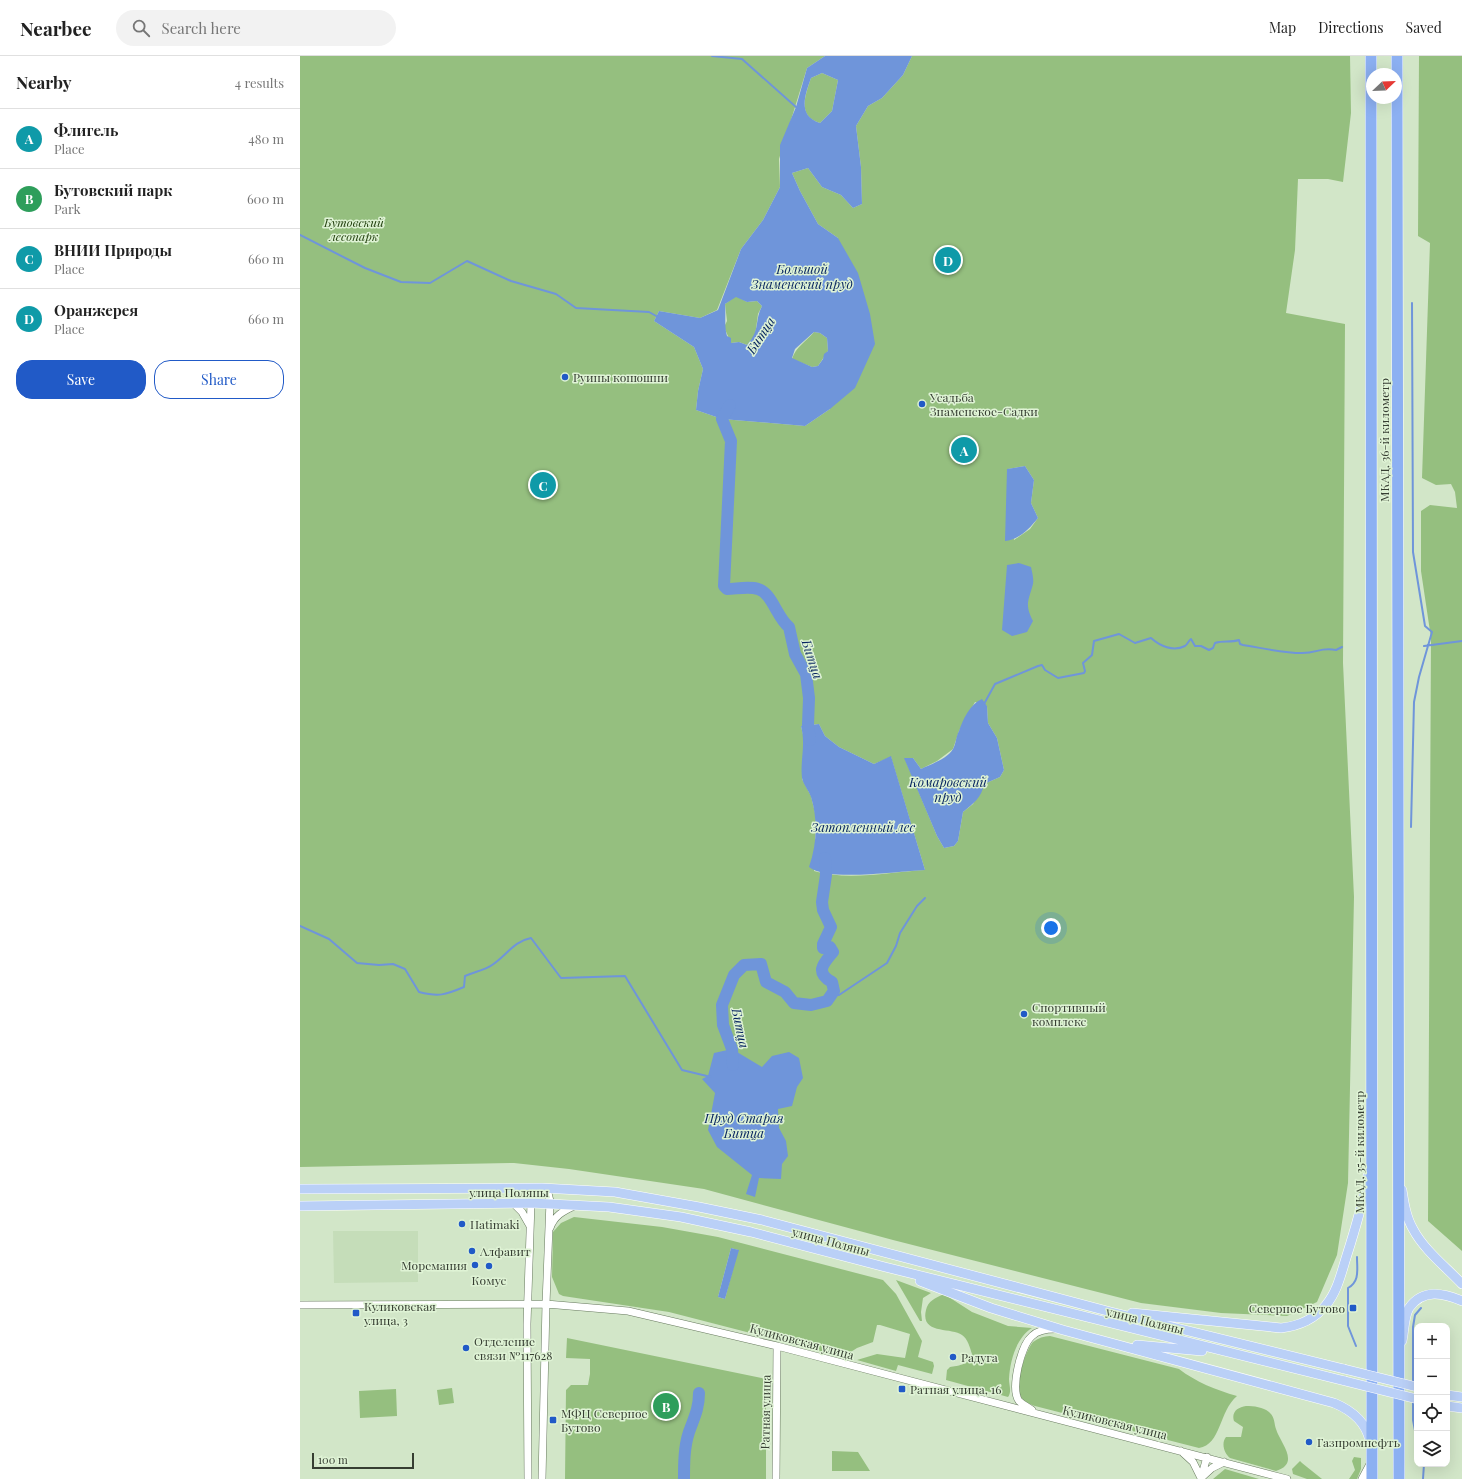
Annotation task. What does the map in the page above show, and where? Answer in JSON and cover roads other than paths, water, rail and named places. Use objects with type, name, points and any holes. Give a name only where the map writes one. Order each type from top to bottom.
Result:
[{"type":"highway","name":"МКАД, 36-й километр","points":[[1371,56],[1372,824]]},
{"type":"highway","name":"МКАД, 36-й километр","points":[[1397,56],[1398,1156]]},
{"type":"highway","name":"МКАД, 35-й километр","points":[[1372,824],[1372,1479]]},
{"type":"highway","points":[[1398,1156],[1399,1479]]},
{"type":"main road","points":[[1112,1312],[1149,1313],[1202,1321],[1281,1328],[1292,1327],[1309,1320],[1325,1306],[1337,1286],[1365,1196],[1372,1142]]},
{"type":"main road","points":[[1398,1156],[1401,1189],[1406,1211],[1413,1230],[1420,1240],[1462,1284]]},
{"type":"main road","name":"улица Поляны","points":[[300,1189],[542,1188],[614,1192],[762,1220],[1112,1312],[1414,1386]]},
{"type":"main road","name":"улица Поляны","points":[[300,1206],[531,1203],[609,1207],[681,1217],[751,1232],[885,1267],[1414,1398]]},
{"type":"main road","points":[[885,1267],[991,1308],[1063,1330],[1334,1403],[1354,1414],[1363,1424],[1369,1436],[1372,1450]]},
{"type":"main road","points":[[1399,1354],[1409,1308],[1418,1300],[1430,1293],[1446,1294],[1462,1302]]},
{"type":"main road","points":[[1112,1343],[1232,1354]]},
{"type":"street","points":[[528,1479],[528,1304],[531,1203],[532,1192],[542,1188],[548,1193],[550,1204],[542,1479]]},
{"type":"street","points":[[513,1203],[522,1212],[530,1228]]},
{"type":"street","points":[[548,1232],[552,1221],[559,1214],[577,1205]]},
{"type":"street","name":"Куликовская улица","points":[[300,1305],[546,1304],[628,1311],[776,1346],[1287,1479]]},
{"type":"street","points":[[1037,1413],[1019,1400],[1017,1395],[1016,1376],[1022,1354],[1026,1343],[1037,1332],[1054,1329],[1063,1330]]},
{"type":"street","name":"Ратная улица","points":[[776,1346],[776,1479]]},
{"type":"street","points":[[1180,1450],[1193,1462],[1201,1478]]},
{"type":"street","points":[[1362,1479],[1369,1468],[1372,1450]]},
{"type":"street","points":[[1201,1478],[1207,1457]]},
{"type":"street","points":[[1201,1478],[1212,1468],[1224,1462]]},
{"type":"water","name":"Большой Знаменский пруд","points":[[825,56],[912,56],[903,75],[882,98],[868,106],[856,126],[861,167],[862,204],[853,208],[841,195],[822,187],[808,168],[792,173],[818,224],[838,238],[858,273],[870,314],[875,344],[855,388],[830,409],[805,426],[722,419],[696,410],[698,391],[703,369],[694,347],[654,321],[659,311],[700,318],[718,310],[741,249],[763,220],[780,187],[780,145],[796,107],[807,68]],"holes":[[[822,73],[838,80],[832,111],[820,123],[813,120],[808,115],[805,110],[805,98],[811,78]],[[736,297],[747,302],[757,301],[762,306],[758,317],[756,330],[747,345],[739,342],[731,343],[731,338],[727,336],[725,325],[725,304]],[[814,332],[820,333],[827,338],[828,351],[824,354],[823,359],[818,366],[812,367],[792,358],[795,349]]]},
{"type":"water","points":[[1025,466],[1034,480],[1031,503],[1038,518],[1028,530],[1020,536],[1005,541],[1007,469]]},
{"type":"water","points":[[1019,563],[1031,567],[1033,582],[1028,606],[1033,621],[1027,632],[1012,636],[1002,630],[1007,565]]},
{"type":"water","name":"Комаровский пруд","points":[[982,699],[987,706],[988,723],[997,738],[1004,770],[1000,777],[984,784],[981,793],[974,803],[963,812],[958,841],[954,846],[944,848],[937,836],[904,758],[913,758],[921,769],[947,756],[954,747],[958,733],[968,712],[974,704]]},
{"type":"water","name":"Затопленный лес","points":[[819,724],[825,736],[839,747],[874,764],[891,756],[925,870],[847,875],[831,874],[809,867],[814,850],[816,823],[811,797],[802,778],[803,740],[801,726]]},
{"type":"water","name":"Пруд Старая Битца","points":[[732,1049],[762,1067],[772,1056],[789,1052],[799,1058],[803,1078],[797,1087],[792,1106],[778,1109],[779,1128],[786,1141],[788,1156],[782,1164],[781,1179],[759,1178],[755,1197],[746,1194],[752,1175],[717,1147],[708,1130],[715,1093],[702,1079],[708,1076],[714,1053]]},
{"type":"water","points":[[731,1248],[739,1250],[725,1299],[718,1297]]},
{"type":"waterway","points":[[712,56],[742,59],[796,107]]},
{"type":"waterway","points":[[300,235],[365,268],[401,282],[430,283],[467,261],[511,281],[556,294],[576,308],[649,312],[658,317]]},
{"type":"waterway","points":[[1411,827],[1414,702],[1419,677],[1432,632],[1425,626],[1413,552],[1412,303]]},
{"type":"waterway","name":"Битца","points":[[730,405],[722,419],[731,441],[724,586],[727,589],[751,588],[763,591],[771,600],[781,618],[789,627],[795,654],[806,674],[809,698],[808,725],[810,740]]},
{"type":"waterway","points":[[984,704],[995,684],[1038,666],[1042,665],[1045,670],[1058,678],[1084,673],[1083,663],[1092,655],[1094,641],[1119,634],[1135,643],[1151,638],[1163,646],[1171,648],[1180,648],[1185,646],[1191,639],[1195,646],[1201,646],[1209,650],[1213,648],[1215,643],[1239,640],[1240,644],[1243,645],[1295,653],[1307,653],[1326,649],[1336,650],[1342,647]]},
{"type":"waterway","points":[[1424,646],[1462,641]]},
{"type":"waterway","name":"Битца","points":[[733,1065],[732,1049],[723,1025],[722,1005],[734,975],[744,965],[761,964],[766,982],[785,992],[794,1003],[811,1005],[827,1001],[834,991],[832,982],[823,975],[822,971],[822,967],[833,952],[830,947],[823,948],[823,944],[831,927],[823,910],[822,902],[826,875],[825,858]]},
{"type":"waterway","points":[[831,995],[839,995],[887,963],[896,946],[900,933],[917,906],[925,898]]},
{"type":"waterway","points":[[300,926],[329,939],[357,963],[379,965],[393,964],[405,969],[419,992],[437,995],[452,992],[464,987],[465,976],[489,967],[515,945],[531,938],[561,978],[625,976],[682,1070],[711,1077]]},
{"type":"waterway","points":[[1356,1346],[1348,1326],[1348,1288],[1356,1279],[1357,1257]]},
{"type":"waterway","points":[[1413,1383],[1413,1327],[1415,1315],[1421,1308]]},
{"type":"waterway","name":"Битца","points":[[684,1479],[686,1444],[697,1409],[699,1393]]},
{"type":"waterway","points":[[1413,1401],[1413,1420],[1415,1431]]},
{"type":"waterway","points":[[1423,1479],[1424,1467]]},
{"type":"place","name":"Оранжерея","points":[[948,260]]},
{"type":"place","name":"Руины конюшни","points":[[565,377]]},
{"type":"place","name":"Усадьба Знаменское-Садки","points":[[922,404]]},
{"type":"place","name":"Флигель","points":[[964,450]]},
{"type":"place","name":"ВНИИ Природы","points":[[543,485]]},
{"type":"place","name":"Спортивный комплекс","points":[[1024,1014]]},
{"type":"place","name":"Hatimaki","points":[[462,1224]]},
{"type":"place","name":"Алфавит","points":[[472,1251]]},
{"type":"place","name":"Моремания","points":[[475,1265]]},
{"type":"place","name":"Комус","points":[[489,1266]]},
{"type":"place","name":"Северное Бутово","points":[[1353,1308]]},
{"type":"place","name":"Куликовская улица, 3","points":[[356,1313]]},
{"type":"place","name":"Отделение связи №117628","points":[[466,1348]]},
{"type":"place","name":"Радуга","points":[[953,1357]]},
{"type":"place","name":"Ратная улица, 16","points":[[902,1389]]},
{"type":"place","name":"Бутовский парк","points":[[666,1406]]},
{"type":"place","name":"МФЦ Северное Бутово","points":[[553,1420]]},
{"type":"place","name":"Газпромнефть","points":[[1309,1442]]},
{"type":"park label","name":"Бутовский лесопарк","points":[[354,229]]}]
